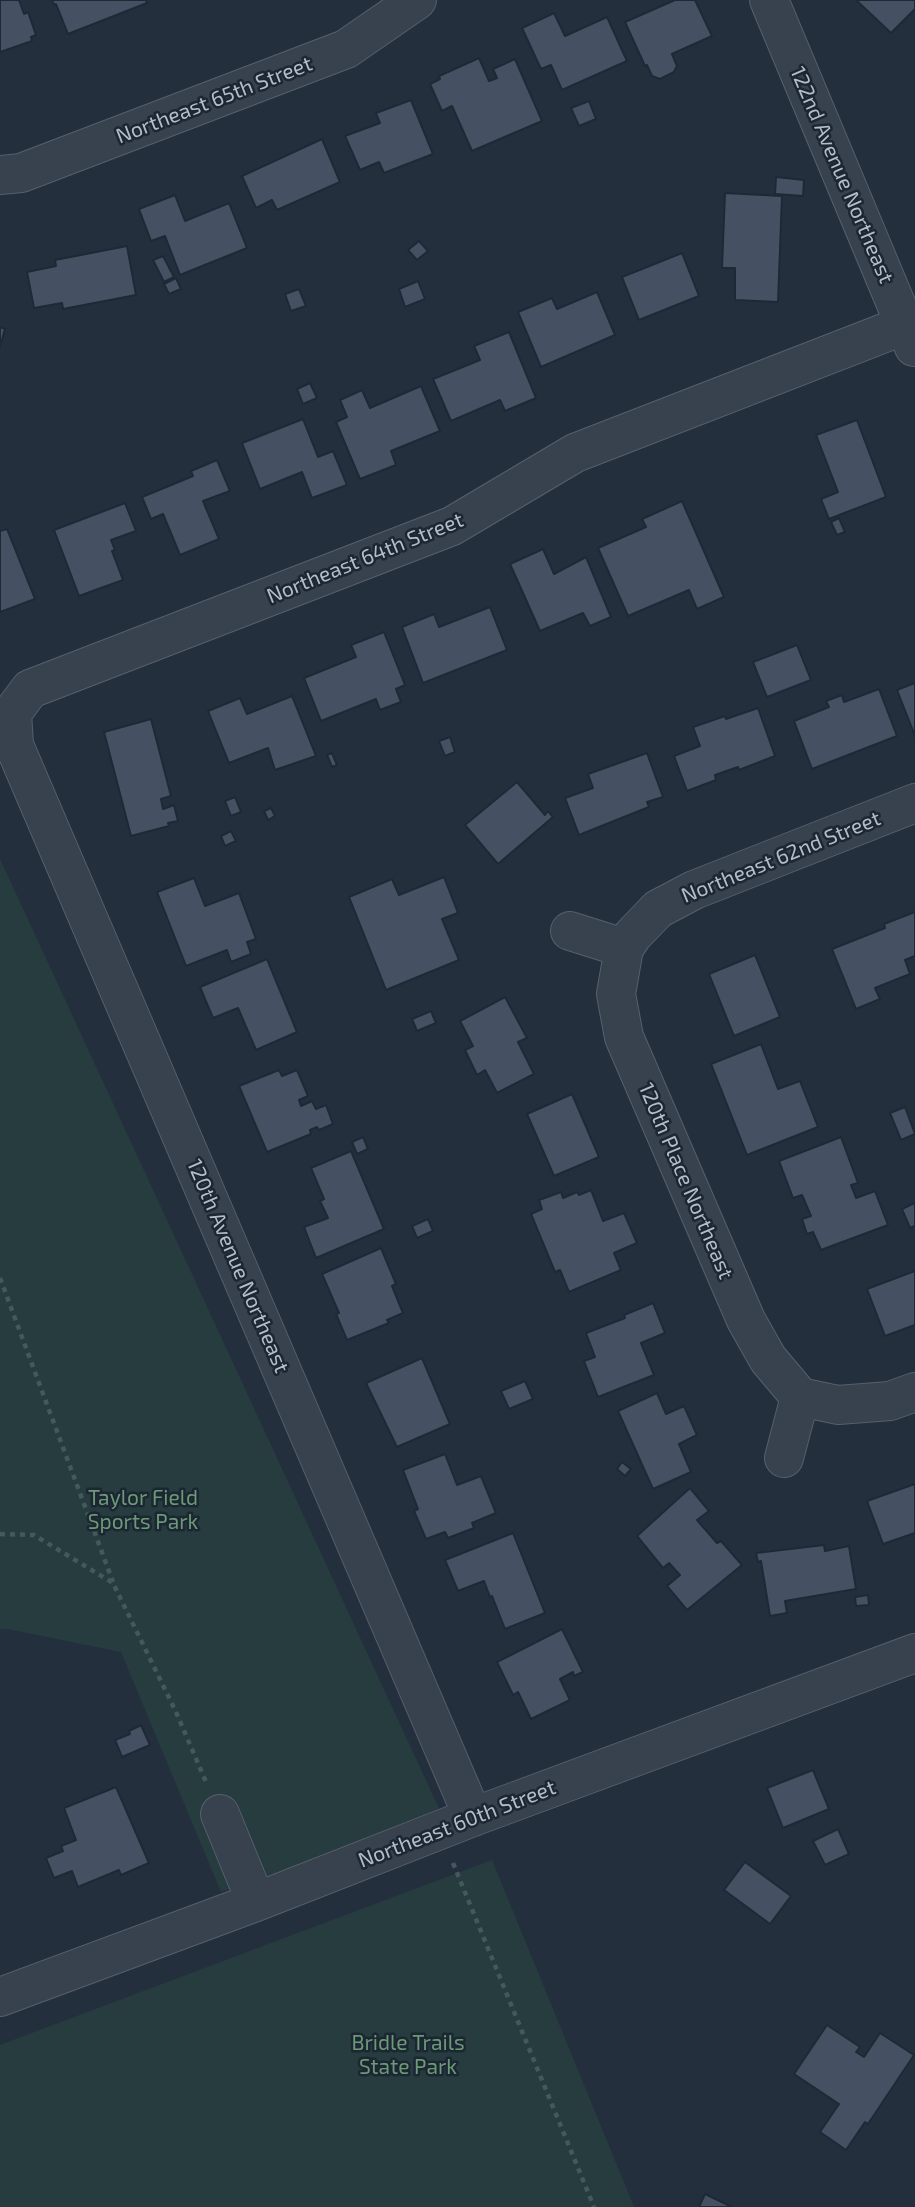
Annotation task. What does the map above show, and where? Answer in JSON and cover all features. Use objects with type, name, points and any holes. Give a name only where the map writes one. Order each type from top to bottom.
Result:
[{"type":"street","name":"Northeast 65th Street","points":[[0,175],[21,173],[346,49],[417,0]]},
{"type":"street","name":"122nd Avenue Northeast","points":[[769,0],[912,332]]},
{"type":"street","name":"Northeast 64th Street","points":[[12,713],[30,689],[452,526],[575,453],[912,332]]},
{"type":"street","name":"120th Avenue Northeast","points":[[12,713],[14,745],[456,1824]]},
{"type":"street","name":"Northeast 62nd Street","points":[[624,948],[658,909],[694,890],[915,803]]},
{"type":"street","points":[[570,932],[624,948]]},
{"type":"street","name":"120th Place Northeast","points":[[624,948],[616,994],[624,1037],[746,1320],[768,1359],[800,1397]]},
{"type":"street","points":[[784,1458],[800,1397],[838,1405],[890,1401],[915,1392]]},
{"type":"street","name":"Northeast 60th Street","points":[[0,1997],[915,1653]]},
{"type":"street","points":[[220,1814],[256,1902]]},
{"type":"path","points":[[0,1278],[113,1583],[176,1713],[220,1814]]},
{"type":"path","points":[[0,1534],[34,1535],[113,1583]]},
{"type":"path","points":[[456,1824],[594,2207]]},
{"type":"green space","name":"Taylor Field Sports Park","points":[[0,859],[442,1815],[221,1892],[121,1652],[0,1629]]},
{"type":"green space","name":"Bridle Trails State Park","points":[[492,1860],[634,2207],[0,2207],[0,2045]]},
{"type":"building","points":[[0,0],[19,0],[24,14],[28,12],[36,35],[31,37],[32,41],[0,52]]},
{"type":"building","points":[[52,0],[146,0],[147,3],[68,34]]},
{"type":"building","points":[[675,0],[695,0],[712,36],[672,54],[677,66],[674,72],[660,79],[652,76],[647,65],[645,66],[625,22]]},
{"type":"building","points":[[856,0],[915,0],[915,9],[891,33]]},
{"type":"building","points":[[554,13],[565,36],[607,17],[627,61],[562,90],[551,65],[541,69],[522,28]]},
{"type":"building","points":[[479,58],[489,81],[497,78],[493,69],[515,59],[542,121],[472,151],[452,106],[442,111],[430,84],[440,79],[439,76]]},
{"type":"building","points":[[411,100],[433,154],[384,173],[379,162],[360,170],[345,136],[380,123],[376,113]]},
{"type":"building","points":[[589,101],[596,119],[579,126],[571,108]]},
{"type":"building","points":[[322,139],[340,182],[277,210],[272,200],[256,208],[242,176]]},
{"type":"building","points":[[776,177],[804,180],[803,196],[775,194]]},
{"type":"building","points":[[725,193],[782,196],[778,302],[735,300],[735,268],[722,268]]},
{"type":"building","points":[[175,195],[185,221],[229,203],[247,248],[180,275],[165,236],[151,241],[139,209]]},
{"type":"building","points":[[419,241],[428,251],[417,260],[408,250]]},
{"type":"building","points":[[127,246],[136,295],[63,309],[62,303],[34,308],[27,272],[56,266],[55,260]]},
{"type":"building","points":[[682,253],[699,296],[639,320],[622,277]]},
{"type":"building","points":[[163,256],[174,277],[164,282],[153,260]]},
{"type":"building","points":[[176,278],[181,289],[169,294],[164,284]]},
{"type":"building","points":[[418,281],[425,299],[405,307],[399,289]]},
{"type":"building","points":[[299,289],[306,306],[291,311],[285,294]]},
{"type":"building","points":[[597,292],[615,335],[541,367],[518,312],[552,298],[557,309]]},
{"type":"building","points":[[0,327],[5,329],[0,347]]},
{"type":"building","points":[[509,332],[536,398],[505,411],[500,400],[451,421],[433,379],[480,360],[474,346]]},
{"type":"building","points":[[310,383],[317,398],[303,404],[297,389]]},
{"type":"building","points":[[421,386],[440,431],[391,451],[396,465],[360,479],[336,422],[347,417],[340,400],[362,390],[370,408]]},
{"type":"building","points":[[303,419],[318,457],[333,451],[347,485],[312,498],[302,472],[260,489],[242,443]]},
{"type":"building","points":[[857,420],[886,497],[829,519],[821,499],[838,492],[816,435]]},
{"type":"building","points":[[217,460],[230,491],[203,501],[219,539],[180,555],[163,514],[151,519],[142,497],[193,476],[191,471]]},
{"type":"building","points":[[682,501],[724,597],[697,609],[689,590],[628,616],[598,548],[646,527],[642,519]]},
{"type":"building","points":[[125,503],[136,531],[111,540],[115,550],[112,551],[123,580],[79,596],[54,530]]},
{"type":"building","points":[[839,518],[845,532],[837,535],[831,522]]},
{"type":"building","points":[[7,529],[35,599],[0,612],[0,531]]},
{"type":"building","points":[[543,549],[554,574],[586,557],[611,617],[590,626],[583,613],[540,631],[510,564]]},
{"type":"building","points":[[490,607],[507,650],[423,683],[402,627],[434,614],[439,627]]},
{"type":"building","points":[[384,632],[405,685],[396,689],[401,702],[380,710],[376,699],[321,721],[304,678],[356,657],[351,645]]},
{"type":"building","points":[[797,645],[811,680],[767,697],[753,662]]},
{"type":"building","points":[[915,683],[915,736],[897,690]]},
{"type":"building","points":[[879,689],[897,736],[812,769],[794,721],[829,707],[826,701],[842,695],[844,702]]},
{"type":"building","points":[[292,696],[316,756],[275,770],[268,748],[229,763],[208,711],[240,698],[247,714]]},
{"type":"building","points":[[758,708],[775,756],[739,770],[738,767],[715,775],[716,780],[687,791],[674,756],[700,746],[693,727]]},
{"type":"building","points":[[151,719],[171,796],[161,799],[163,809],[174,805],[178,821],[131,836],[104,732]]},
{"type":"building","points":[[450,737],[455,752],[445,756],[439,741]]},
{"type":"building","points":[[332,753],[337,765],[332,767],[327,755]]},
{"type":"building","points":[[647,753],[663,797],[647,802],[649,807],[579,835],[565,798],[593,788],[588,774]]},
{"type":"building","points":[[517,782],[545,815],[548,811],[553,817],[498,864],[465,825]]},
{"type":"building","points":[[235,797],[241,812],[231,816],[225,801]]},
{"type":"building","points":[[271,808],[275,816],[268,820],[264,811]]},
{"type":"building","points":[[231,831],[236,841],[225,846],[221,836]]},
{"type":"building","points":[[444,877],[458,913],[442,919],[459,960],[386,990],[349,897],[392,879],[399,895]]},
{"type":"building","points":[[194,878],[205,906],[239,893],[256,939],[247,942],[251,954],[231,962],[227,950],[186,966],[157,892]]},
{"type":"building","points":[[915,912],[915,956],[905,960],[910,974],[875,988],[880,999],[856,1009],[832,949],[885,928],[884,924]]},
{"type":"building","points":[[755,955],[780,1017],[734,1036],[709,974]]},
{"type":"building","points":[[267,959],[297,1032],[256,1050],[238,1008],[213,1018],[200,987]]},
{"type":"building","points":[[505,997],[527,1038],[518,1042],[534,1074],[497,1093],[485,1070],[477,1075],[465,1050],[473,1046],[460,1021]]},
{"type":"building","points":[[431,1011],[436,1023],[417,1031],[412,1019]]},
{"type":"building","points":[[761,1044],[778,1089],[800,1081],[818,1127],[747,1155],[711,1064]]},
{"type":"building","points":[[279,1070],[282,1076],[297,1070],[308,1096],[299,1100],[301,1106],[312,1101],[316,1109],[326,1105],[333,1124],[319,1130],[317,1127],[310,1130],[311,1134],[267,1152],[239,1086]]},
{"type":"building","points":[[572,1094],[599,1157],[554,1176],[527,1114]]},
{"type":"building","points":[[905,1107],[915,1134],[901,1140],[890,1113]]},
{"type":"building","points":[[363,1137],[368,1149],[357,1154],[352,1142]]},
{"type":"building","points":[[841,1137],[858,1183],[851,1185],[856,1198],[875,1191],[888,1225],[821,1250],[813,1232],[807,1234],[802,1219],[811,1216],[802,1195],[793,1198],[779,1161]]},
{"type":"building","points":[[351,1151],[384,1229],[316,1258],[304,1227],[328,1218],[320,1201],[324,1199],[311,1168]]},
{"type":"building","points":[[591,1190],[603,1221],[624,1213],[637,1243],[614,1253],[621,1270],[569,1292],[560,1270],[555,1272],[531,1214],[542,1209],[539,1200],[561,1192],[563,1198]]},
{"type":"building","points":[[915,1203],[915,1226],[910,1228],[902,1209]]},
{"type":"building","points":[[428,1219],[433,1231],[417,1238],[412,1226]]},
{"type":"building","points":[[381,1248],[396,1284],[392,1286],[403,1313],[387,1320],[389,1323],[347,1340],[322,1274]]},
{"type":"building","points":[[915,1271],[915,1325],[885,1336],[867,1289]]},
{"type":"building","points":[[653,1303],[665,1333],[641,1343],[654,1375],[598,1397],[584,1361],[595,1357],[586,1333],[625,1318],[624,1315]]},
{"type":"building","points":[[422,1358],[450,1424],[397,1447],[366,1383]]},
{"type":"building","points":[[525,1381],[533,1399],[509,1409],[501,1391]]},
{"type":"building","points":[[657,1393],[666,1414],[684,1406],[697,1435],[679,1444],[691,1472],[653,1489],[618,1411]]},
{"type":"building","points":[[445,1454],[457,1485],[481,1476],[496,1513],[472,1523],[474,1528],[448,1538],[445,1532],[426,1539],[414,1511],[418,1509],[403,1470]]},
{"type":"building","points":[[622,1462],[631,1469],[625,1476],[617,1469]]},
{"type":"building","points":[[915,1484],[915,1533],[883,1544],[867,1501]]},
{"type":"building","points":[[690,1488],[709,1511],[697,1520],[717,1543],[721,1541],[742,1565],[687,1610],[667,1586],[680,1575],[669,1563],[663,1568],[637,1536]]},
{"type":"building","points":[[513,1533],[545,1613],[505,1629],[484,1581],[458,1591],[445,1560]]},
{"type":"building","points":[[824,1545],[825,1551],[849,1546],[856,1589],[785,1601],[787,1613],[770,1616],[761,1561],[758,1562],[756,1553]]},
{"type":"building","points":[[868,1595],[869,1605],[856,1606],[855,1597]]},
{"type":"building","points":[[562,1629],[583,1672],[574,1676],[573,1672],[560,1679],[570,1700],[531,1719],[518,1692],[513,1695],[497,1662]]},
{"type":"building","points":[[141,1725],[150,1745],[122,1757],[115,1740],[130,1734],[129,1731]]},
{"type":"building","points":[[813,1770],[829,1809],[783,1828],[767,1788]]},
{"type":"building","points":[[116,1787],[149,1863],[121,1875],[119,1870],[78,1887],[72,1871],[54,1878],[46,1858],[63,1851],[61,1846],[76,1840],[64,1808]]},
{"type":"building","points":[[838,1829],[849,1854],[825,1865],[813,1841]]},
{"type":"building","points":[[745,1862],[791,1896],[770,1924],[724,1890]]},
{"type":"building","points":[[827,2025],[860,2047],[856,2052],[864,2057],[880,2033],[914,2055],[868,2124],[865,2122],[846,2150],[820,2132],[839,2104],[794,2074]]},
{"type":"building","points":[[705,2194],[732,2207],[699,2207]]}]
